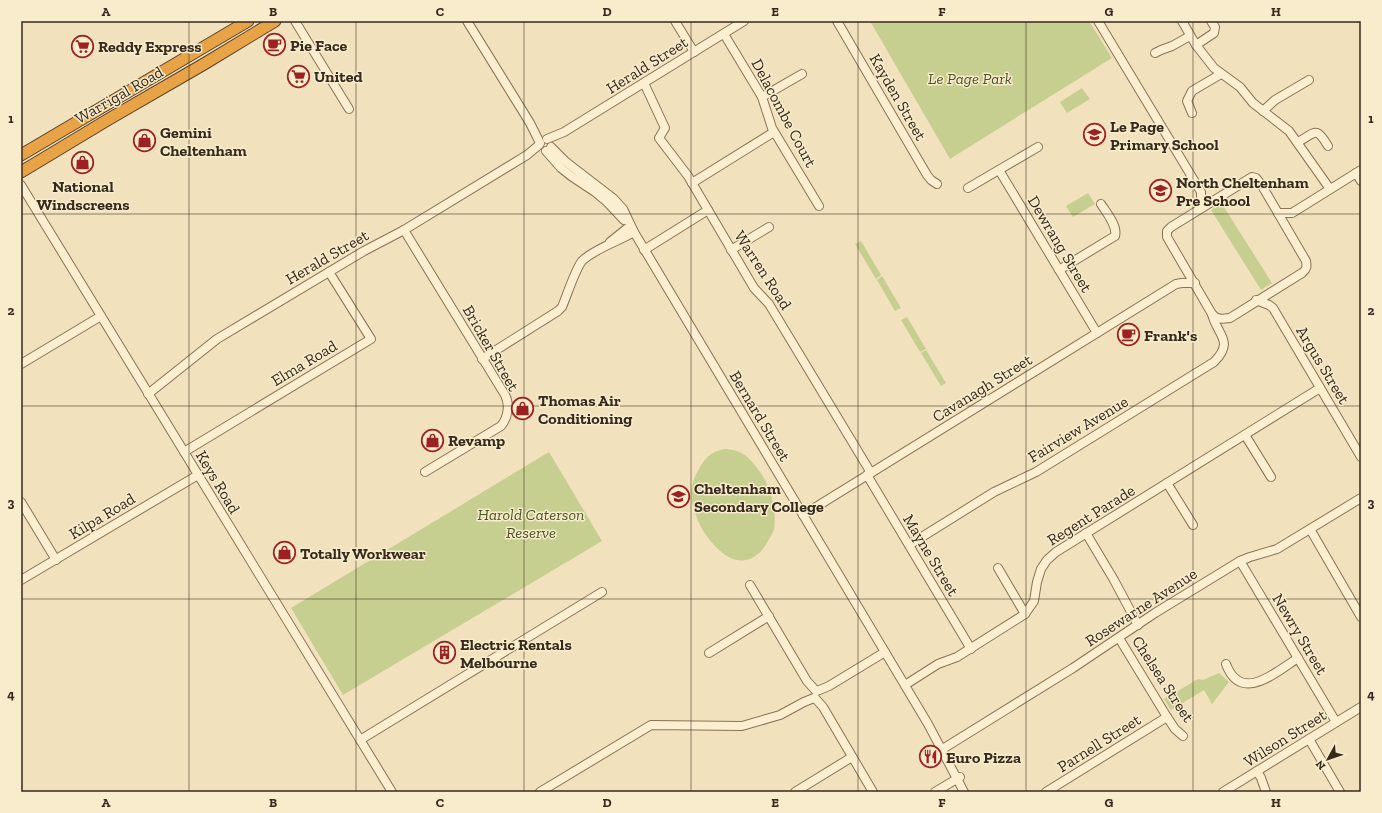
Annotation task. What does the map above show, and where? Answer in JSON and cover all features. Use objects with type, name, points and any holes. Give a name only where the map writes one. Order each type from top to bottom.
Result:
[{"type":"highway","name":"Warrigal Road","points":[[24,152],[248,21]]},
{"type":"highway","name":"Warrigal Road","points":[[21,172],[275,21]]},
{"type":"street","points":[[295,21],[349,109]]},
{"type":"street","name":"Bernard Street","points":[[467,21],[530,123],[561,168],[608,202],[632,229],[886,652],[943,749],[959,778],[964,792]]},
{"type":"street","points":[[675,21],[694,52]]},
{"type":"street","name":"Herald Street","points":[[148,394],[217,339],[364,251],[404,230],[545,145],[744,21]]},
{"type":"street","name":"Kayden Street","points":[[837,21],[927,174],[931,180],[937,184]]},
{"type":"street","points":[[1098,21],[1201,192],[1201,208]]},
{"type":"street","points":[[1182,21],[1190,36],[1214,68],[1240,87],[1253,103],[1289,131],[1330,189]]},
{"type":"street","points":[[1196,44],[1214,33],[1215,27],[1212,21]]},
{"type":"street","name":"Delacombe Court","points":[[724,34],[762,97],[774,132],[819,206]]},
{"type":"street","points":[[1155,53],[1190,36]]},
{"type":"street","points":[[762,97],[802,74]]},
{"type":"street","points":[[1192,113],[1187,101],[1192,91],[1221,74]]},
{"type":"street","points":[[1263,111],[1275,100],[1309,80]]},
{"type":"street","name":"Warren Road","points":[[644,83],[665,128],[659,138],[688,176],[754,288],[769,304],[869,474]]},
{"type":"street","points":[[692,184],[774,132]]},
{"type":"street","points":[[1298,142],[1318,132],[1321,134],[1328,146]]},
{"type":"street","points":[[968,188],[1038,147]]},
{"type":"street","name":"Dewrang Street","points":[[999,170],[1097,333]]},
{"type":"street","points":[[1278,213],[1292,213],[1359,171],[1361,181]]},
{"type":"street","points":[[1251,177],[1254,177],[1258,179],[1261,184],[1306,261],[1307,266],[1306,270],[1302,273],[1256,300],[1230,318],[1224,324],[1222,335],[1214,321],[1212,314],[1167,237],[1167,230],[1251,177]]},
{"type":"street","name":"Keys Road","points":[[21,185],[392,792]]},
{"type":"street","points":[[1201,192],[1216,199]]},
{"type":"street","points":[[1059,270],[1111,239],[1115,235],[1115,228],[1101,204]]},
{"type":"street","points":[[644,250],[708,210]]},
{"type":"street","points":[[1286,227],[1292,213]]},
{"type":"street","points":[[731,250],[769,227]]},
{"type":"street","points":[[482,359],[561,309],[581,263],[586,258],[606,246],[618,235],[632,229]]},
{"type":"street","name":"Bricker Street","points":[[404,230],[507,399],[508,406],[505,422],[498,428],[425,472]]},
{"type":"street","name":"Cavanagh Street","points":[[1176,284],[1186,268]]},
{"type":"street","name":"Elma Road","points":[[184,452],[371,339],[329,272]]},
{"type":"street","name":"Cavanagh Street","points":[[803,515],[1176,284],[1194,283]]},
{"type":"street","points":[[1273,308],[1273,295],[1275,290]]},
{"type":"street","points":[[1256,300],[1273,308]]},
{"type":"street","name":"Argus Street","points":[[1273,308],[1361,457]]},
{"type":"street","points":[[1212,314],[1215,318],[1230,318]]},
{"type":"street","points":[[21,364],[101,316]]},
{"type":"street","name":"Fairview Avenue","points":[[909,545],[994,492],[1036,472],[1211,364],[1222,352],[1224,343],[1222,335]]},
{"type":"street","name":"Regent Parade","points":[[905,685],[938,664],[954,659],[971,649],[1025,614],[1034,602],[1039,575],[1047,560],[1056,552],[1320,388]]},
{"type":"street","points":[[1245,435],[1271,477]]},
{"type":"street","name":"Mayne Street","points":[[869,474],[971,649]]},
{"type":"street","name":"Kilpa Road","points":[[21,580],[198,475]]},
{"type":"street","points":[[1168,483],[1193,525]]},
{"type":"street","name":"Rosewarne Avenue","points":[[943,749],[1240,561],[1277,550],[1361,498]]},
{"type":"street","points":[[21,502],[56,560]]},
{"type":"street","points":[[1310,529],[1361,617]]},
{"type":"street","points":[[1086,533],[1114,580],[1138,625]]},
{"type":"street","name":"Newry Street","points":[[1240,561],[1336,722]]},
{"type":"street","points":[[998,568],[1025,614]]},
{"type":"street","points":[[750,585],[873,792]]},
{"type":"street","points":[[360,740],[602,592]]},
{"type":"street","points":[[709,653],[769,616]]},
{"type":"street","name":"Chelsea Street","points":[[1119,638],[1172,725],[1183,736]]},
{"type":"street","points":[[540,792],[651,725],[742,726],[780,716],[886,652]]},
{"type":"street","points":[[1226,664],[1230,674],[1236,680],[1244,684],[1253,684],[1262,681],[1298,658]]},
{"type":"street","name":"Wilson Street","points":[[1223,792],[1361,707]]},
{"type":"street","name":"Parnell Street","points":[[1046,792],[1167,717]]},
{"type":"street","points":[[1309,739],[1340,792]]},
{"type":"street","points":[[795,792],[852,757]]},
{"type":"street","points":[[1255,772],[1265,791]]},
{"type":"street","points":[[935,792],[959,778]]},
{"type":"street","name":"Bernard Street","points":[[959,778],[970,792]]},
{"type":"green space","name":"Le Page Park","points":[[870,21],[1089,21],[1112,58],[950,159]]},
{"type":"green space","points":[[1082,88],[1090,99],[1067,113],[1060,102]]},
{"type":"green space","points":[[1088,193],[1095,204],[1073,217],[1066,206]]},
{"type":"green space","points":[[1222,204],[1272,283],[1261,290],[1211,210]]},
{"type":"green space","points":[[861,241],[881,275],[876,279],[855,244]]},
{"type":"green space","points":[[882,276],[901,308],[895,311],[877,280]]},
{"type":"green space","points":[[907,317],[926,349],[920,352],[901,320]]},
{"type":"green space","points":[[926,350],[946,383],[941,386],[921,353]]},
{"type":"green space","points":[[724,449],[730,449],[741,453],[753,462],[764,478],[774,507],[775,523],[773,532],[763,549],[758,554],[745,560],[731,558],[714,545],[700,524],[692,503],[692,485],[700,467],[705,459],[711,454]]},
{"type":"green space","name":"Harold Caterson Reserve","points":[[549,452],[602,541],[343,695],[291,608]]},
{"type":"green space","points":[[1219,673],[1229,682],[1212,704],[1204,690],[1171,710],[1164,699],[1198,679],[1203,680]]},
{"type":"place","name":"Pie Face","points":[[275,45]]},
{"type":"place","name":"Reddy Express","points":[[82,46]]},
{"type":"place","name":"United","points":[[299,76]]},
{"type":"place","name":"Le Page Primary School","points":[[1094,135]]},
{"type":"place","name":"Gemini Cheltenham","points":[[144,141]]},
{"type":"place","name":"National Windscreens","points":[[83,162]]},
{"type":"place","name":"North Cheltenham Pre School","points":[[1161,191]]},
{"type":"place","name":"Frank's","points":[[1129,335]]},
{"type":"place","name":"Thomas Air Conditioning","points":[[522,409]]},
{"type":"place","name":"Revamp","points":[[432,440]]},
{"type":"place","name":"Cheltenham Secondary College","points":[[679,497]]},
{"type":"place","name":"Totally Workwear","points":[[284,553]]},
{"type":"place","name":"Electric Rentals Melbourne","points":[[444,653]]},
{"type":"place","name":"Euro Pizza","points":[[930,757]]}]
